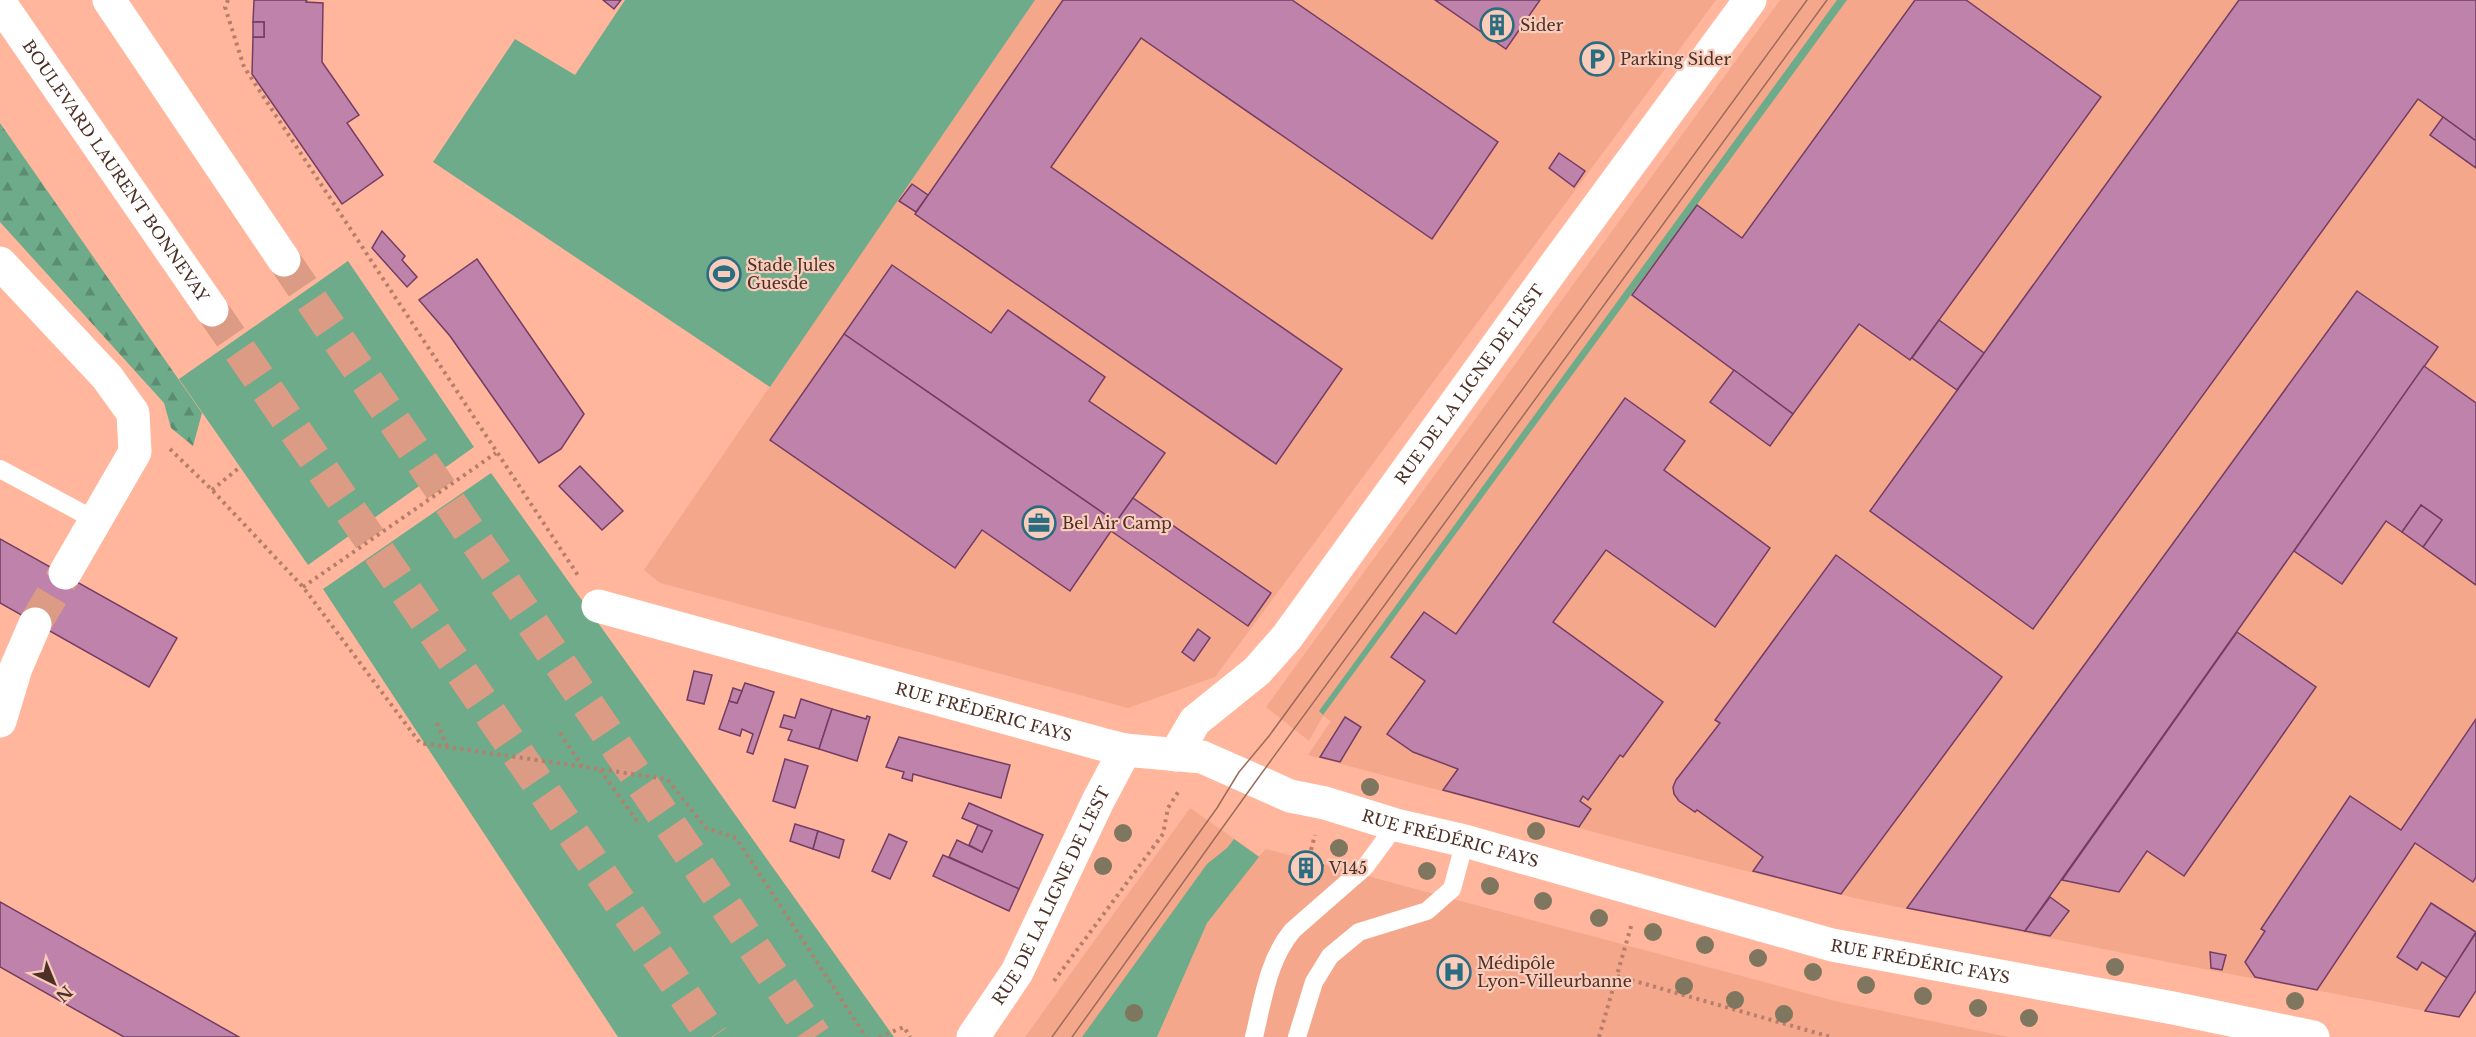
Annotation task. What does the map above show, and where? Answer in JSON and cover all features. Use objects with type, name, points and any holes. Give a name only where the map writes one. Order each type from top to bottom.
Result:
[{"type":"main road","points":[[109,0],[284,260]]},
{"type":"main road","name":"RUE DE LA LIGNE DE L'EST","points":[[1175,755],[1195,721],[1257,671],[1287,637],[1750,0]]},
{"type":"main road","name":"BOULEVARD LAURENT BONNEVAY","points":[[0,3],[212,310]]},
{"type":"main road","points":[[0,263],[107,377],[134,413],[135,452],[65,573]]},
{"type":"main road","name":"RUE FRÉDÉRIC FAYS","points":[[598,606],[1125,750],[1202,757],[1290,796],[1325,803],[1396,825],[1465,841],[1832,945],[2174,1008],[2313,1037]]},
{"type":"main road","points":[[0,721],[16,668],[35,624]]},
{"type":"main road","name":"RUE DE LA LIGNE DE L'EST","points":[[973,1037],[1017,972],[1098,801],[1125,750]]},
{"type":"lane","points":[[0,469],[95,520]]},
{"type":"lane","points":[[1254,1037],[1273,961],[1283,942],[1293,930],[1365,867],[1396,825]]},
{"type":"lane","points":[[1296,1037],[1314,982],[1330,956],[1359,932],[1427,910],[1444,896],[1452,889],[1465,841]]},
{"type":"path","points":[[228,0],[225,7],[244,67],[598,606]]},
{"type":"path","points":[[134,413],[212,490],[303,587],[420,743],[667,779],[706,828],[736,838],[866,1037]]},
{"type":"path","points":[[303,587],[496,453]]},
{"type":"path","points":[[212,490],[240,467]]},
{"type":"path","points":[[436,723],[447,747]]},
{"type":"path","points":[[560,733],[583,767]]},
{"type":"path","points":[[600,769],[640,825]]},
{"type":"path","points":[[1054,982],[1163,834],[1168,808],[1175,796]]},
{"type":"path","points":[[1599,1037],[1640,891]]},
{"type":"path","points":[[1617,976],[1831,1037]]},
{"type":"path","points":[[879,1037],[904,1027],[910,1037]]},
{"type":"shaded area","points":[[1035,0],[1716,0],[1215,677],[1128,708],[660,583],[644,570]]},
{"type":"shaded area","points":[[1780,0],[2476,0],[2476,933],[2425,1011],[2167,962],[1854,898],[1646,846],[1308,755],[1331,721],[1323,716],[1309,741],[1266,707]]},
{"type":"shaded area","name":"Médipôle Lyon-Villeurbanne","points":[[1190,808],[1259,856],[1266,849],[1839,1002],[2009,1037],[1025,1037]]},
{"type":"green space","name":"Stade Jules Guesde","points":[[625,0],[1035,0],[770,387],[433,162],[515,39],[575,75]]},
{"type":"green space","points":[[1837,0],[1847,0],[1323,715],[1319,711]]},
{"type":"green space","points":[[0,123],[202,413],[193,446],[171,428],[164,403],[0,222]]},
{"type":"green space","points":[[348,261],[474,447],[308,565],[179,379]]},
{"type":"green space","points":[[491,473],[894,1037],[618,1037],[323,589]]},
{"type":"green space","points":[[1234,839],[1259,857],[1207,923],[1157,1037],[1082,1037],[1207,864],[1227,848]]},
{"type":"building","points":[[254,0],[307,0],[306,2],[323,3],[322,62],[359,115],[347,123],[383,175],[342,204],[252,74],[253,37],[264,37],[264,22],[253,22]]},
{"type":"building","points":[[603,0],[621,0],[614,9]]},
{"type":"building","points":[[1063,0],[1292,0],[1498,142],[1432,239],[1141,38],[1051,167],[1342,369],[1276,464],[915,214]]},
{"type":"building","name":"Sider","points":[[1435,0],[1540,0],[1506,49]]},
{"type":"building","points":[[1915,0],[1966,0],[2101,97],[1910,360],[1859,324],[1793,414],[1632,295],[1697,205],[1742,238]]},
{"type":"building","points":[[2239,0],[2476,0],[2476,141],[2418,99],[2033,629],[1870,511]]},
{"type":"building","points":[[253,22],[264,22],[264,37],[253,37]]},
{"type":"building","points":[[2443,117],[2476,141],[2476,168],[2430,135]]},
{"type":"building","points":[[1559,153],[1585,171],[1574,187],[1549,168]]},
{"type":"building","points":[[912,184],[928,195],[916,212],[899,201]]},
{"type":"building","points":[[382,231],[405,256],[402,260],[417,277],[407,287],[372,248]]},
{"type":"building","points":[[477,259],[584,414],[561,449],[539,463],[450,336],[419,300]]},
{"type":"building","points":[[892,265],[991,333],[1008,310],[1105,377],[1089,401],[1165,453],[1116,522],[844,334]]},
{"type":"building","points":[[2357,291],[2438,347],[2025,931],[1907,908]]},
{"type":"building","points":[[1939,320],[1984,353],[1957,390],[1912,358]]},
{"type":"building","points":[[844,334],[1116,522],[1133,498],[1271,593],[1248,626],[1111,531],[1070,591],[982,530],[955,568],[770,440]]},
{"type":"building","points":[[2424,366],[2476,403],[2476,585],[2423,547],[2442,520],[2421,505],[2402,532],[2386,521],[2342,584],[2294,551]]},
{"type":"building","points":[[1734,370],[1793,414],[1770,446],[1710,402]]},
{"type":"building","points":[[1625,398],[1685,441],[1664,470],[1770,548],[1715,627],[1606,550],[1553,622],[1663,702],[1623,757],[1620,755],[1588,800],[1583,796],[1580,801],[1591,809],[1579,827],[1443,790],[1458,769],[1413,752],[1387,734],[1425,681],[1391,657],[1424,612],[1456,634]]},
{"type":"building","points":[[580,466],[623,511],[602,530],[559,486]]},
{"type":"building","points":[[2421,505],[2442,520],[2423,547],[2402,532]]},
{"type":"building","points":[[0,539],[177,638],[149,687],[0,603]]},
{"type":"building","points":[[1836,555],[2002,677],[1841,894],[1753,871],[1763,857],[1697,810],[1695,812],[1679,801],[1674,794],[1673,787],[1720,723],[1715,720]]},
{"type":"building","points":[[1198,629],[1210,638],[1194,661],[1182,652]]},
{"type":"building","points":[[2237,632],[2316,687],[2184,876],[2147,851],[2119,892],[2062,880]]},
{"type":"building","points":[[694,671],[712,675],[704,704],[687,700]]},
{"type":"building","points":[[745,683],[774,692],[753,754],[747,752],[753,734],[742,729],[740,736],[719,729],[729,701],[737,703]]},
{"type":"building","points":[[733,688],[742,691],[737,703],[729,701]]},
{"type":"building","points":[[801,699],[832,709],[819,749],[788,740],[792,730],[780,727],[784,715],[795,718]]},
{"type":"building","points":[[832,709],[866,719],[867,716],[870,717],[857,761],[819,749]]},
{"type":"building","points":[[1345,717],[1361,727],[1340,762],[1320,757]]},
{"type":"building","points":[[2476,719],[2476,877],[2473,882],[2415,843],[2317,990],[2255,977],[2245,962],[2265,931],[2261,929],[2350,796],[2401,830]]},
{"type":"building","points":[[899,737],[1010,765],[1001,798],[913,774],[912,781],[902,778],[904,772],[886,767]]},
{"type":"building","points":[[785,759],[808,766],[795,808],[773,801]]},
{"type":"building","points":[[969,803],[1043,835],[1019,889],[949,857],[957,840],[982,852],[992,831],[962,818]]},
{"type":"building","points":[[795,824],[818,831],[813,849],[790,841]]},
{"type":"building","points":[[978,825],[992,831],[982,852],[969,845]]},
{"type":"building","points":[[818,831],[844,840],[839,858],[813,849]]},
{"type":"building","points":[[889,834],[907,842],[890,879],[872,871]]},
{"type":"building","points":[[943,855],[1019,889],[1009,911],[933,876]]},
{"type":"building","name":"V145","points":[[1293,857],[1323,865],[1319,879],[1289,872]]},
{"type":"building","points":[[2050,897],[2069,911],[2050,936],[2025,931]]},
{"type":"building","points":[[0,902],[239,1037],[124,1037],[0,967]]},
{"type":"building","points":[[2431,903],[2476,932],[2447,978],[2422,962],[2417,970],[2397,957]]},
{"type":"building","points":[[2476,933],[2476,991],[2459,1017],[2425,1011]]},
{"type":"building","points":[[2210,952],[2226,955],[2222,970],[2211,968]]},
{"type":"tunnel","points":[[284,260],[815,1037]]},
{"type":"tunnel","points":[[212,310],[713,1037]]},
{"type":"tunnel","points":[[35,624],[65,573]]},
{"type":"tram line","points":[[1052,1037],[1217,808],[1239,772],[1269,736],[1807,0]]},
{"type":"tram line","points":[[1072,1037],[1256,781],[1827,0]]},
{"type":"place","name":"Sider","points":[[1497,25]]},
{"type":"place","name":"Parking Sider","points":[[1597,59]]},
{"type":"place","name":"Stade Jules Guesde","points":[[724,274]]},
{"type":"place","name":"Bel Air Camp","points":[[1039,523]]},
{"type":"place","name":"V145","points":[[1306,868]]},
{"type":"place","name":"Médipôle Lyon-Villeurbanne","points":[[1454,972]]}]
